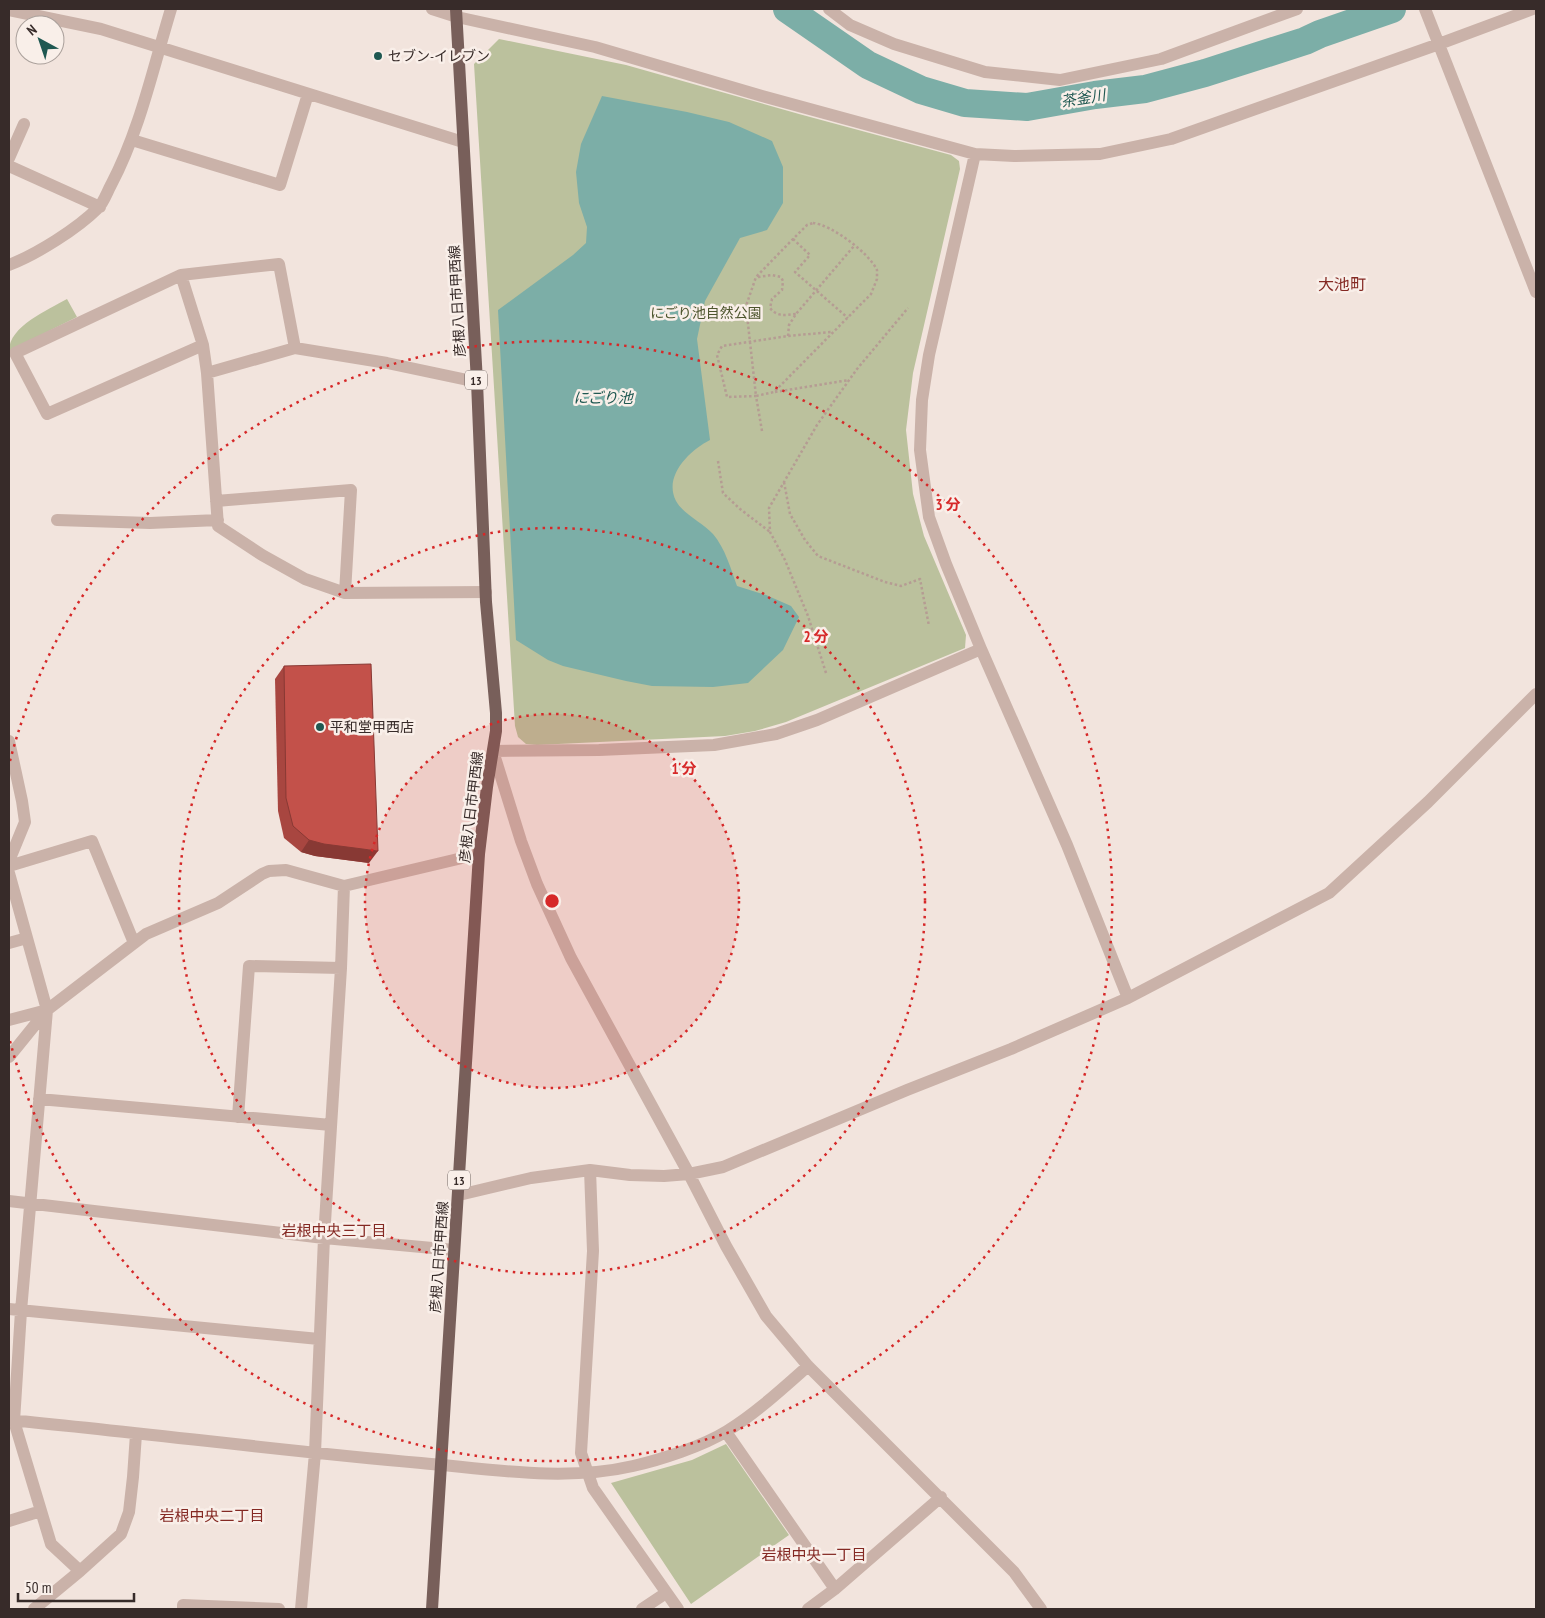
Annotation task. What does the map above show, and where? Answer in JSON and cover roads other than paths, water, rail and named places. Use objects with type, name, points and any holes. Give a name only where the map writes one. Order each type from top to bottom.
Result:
[{"type":"main road","name":"彦根八日市甲西線","points":[[432,1609],[479,854],[486,787],[496,731],[486,592],[456,13]]},
{"type":"street","points":[[9,265],[23,259],[74,227],[100,207],[119,171],[132,140],[171,9]]},
{"type":"street","points":[[432,9],[456,13],[595,47],[762,96],[975,154],[1014,156],[1100,154],[1171,139],[1533,9]]},
{"type":"street","points":[[830,9],[850,25],[894,44],[976,70],[1060,80],[1161,59],[1297,9]]},
{"type":"street","points":[[9,10],[101,29],[463,142]]},
{"type":"street","points":[[1426,12],[1536,292]]},
{"type":"street","points":[[132,140],[280,185],[308,94]]},
{"type":"street","points":[[9,158],[24,124]]},
{"type":"street","points":[[975,154],[929,355],[922,400],[920,450],[929,517],[981,649],[1067,845],[1128,998]]},
{"type":"street","points":[[9,166],[100,207]]},
{"type":"street","points":[[203,345],[47,414],[15,353],[180,275],[279,264],[294,348]]},
{"type":"street","points":[[180,275],[203,345],[207,373],[218,526],[262,555],[305,579],[345,593],[486,592]]},
{"type":"street","points":[[207,373],[294,348],[387,362],[476,382]]},
{"type":"street","points":[[216,501],[352,490],[345,593]]},
{"type":"street","points":[[57,520],[150,523],[218,520]]},
{"type":"street","points":[[981,649],[817,720],[776,734],[714,745],[599,750],[493,751],[521,841],[537,884],[570,958],[766,1316],[808,1366],[1014,1572],[1041,1609]]},
{"type":"street","points":[[458,1195],[531,1178],[590,1170],[630,1175],[664,1176],[689,1174],[724,1166],[1011,1049],[1128,998],[1329,893],[1428,802],[1536,694]]},
{"type":"street","points":[[9,741],[12,769],[22,801],[24,822],[9,861]]},
{"type":"street","points":[[9,866],[92,841],[134,944]]},
{"type":"street","points":[[9,1057],[47,1010],[146,934],[218,902],[269,871],[286,870],[344,886],[479,854]]},
{"type":"street","points":[[9,873],[47,1010],[30,1204],[15,1310],[11,1420],[51,1544],[80,1571]]},
{"type":"street","points":[[301,1609],[315,1453],[324,1238],[341,968],[344,886]]},
{"type":"street","points":[[9,943],[27,938]]},
{"type":"street","points":[[238,1118],[249,966],[341,968]]},
{"type":"street","points":[[9,1020],[47,1010]]},
{"type":"street","points":[[39,1099],[332,1125]]},
{"type":"street","points":[[590,1170],[593,1251],[581,1453],[593,1488],[678,1609]]},
{"type":"street","points":[[9,1201],[324,1238],[454,1250]]},
{"type":"street","points":[[15,1310],[319,1339]]},
{"type":"street","points":[[11,1420],[315,1453],[537,1474],[587,1472],[632,1467],[669,1456],[726,1432],[766,1402],[808,1366]]},
{"type":"street","points":[[726,1432],[835,1589]]},
{"type":"street","points":[[34,1609],[121,1534],[128,1512],[136,1434]]},
{"type":"street","points":[[808,1609],[835,1589],[940,1497]]},
{"type":"street","points":[[9,1521],[41,1511]]},
{"type":"street","points":[[642,1609],[666,1593]]},
{"type":"street","points":[[183,1609],[183,1605],[279,1609]]},
{"type":"water","name":"にごり池","points":[[602,96],[729,122],[772,141],[783,167],[783,203],[767,230],[740,238],[705,301],[697,339],[710,440],[702,444],[687,457],[676,473],[673,482],[673,492],[679,506],[713,534],[727,559],[737,586],[766,595],[791,606],[799,617],[783,650],[748,683],[713,687],[652,686],[563,666],[548,660],[516,640],[498,310],[573,255],[586,243],[587,227],[579,203],[576,172],[581,144]]},
{"type":"waterway","name":"茶釜川","points":[[787,9],[868,65],[921,90],[965,103],[1027,107],[1095,95],[1145,89],[1205,73],[1305,41],[1392,9]]},
{"type":"place","name":"セブン-イレブン","points":[[378,56]]},
{"type":"place","name":"平和堂甲西店","points":[[320,727]]},
{"type":"district","name":"大池町","points":[[1342,284]]},
{"type":"district","name":"岩根中央三丁目","points":[[334,1230]]},
{"type":"district","name":"岩根中央二丁目","points":[[212,1515]]},
{"type":"district","name":"岩根中央一丁目","points":[[814,1554]]},
{"type":"park label","name":"にごり池自然公園","points":[[706,313]]}]
